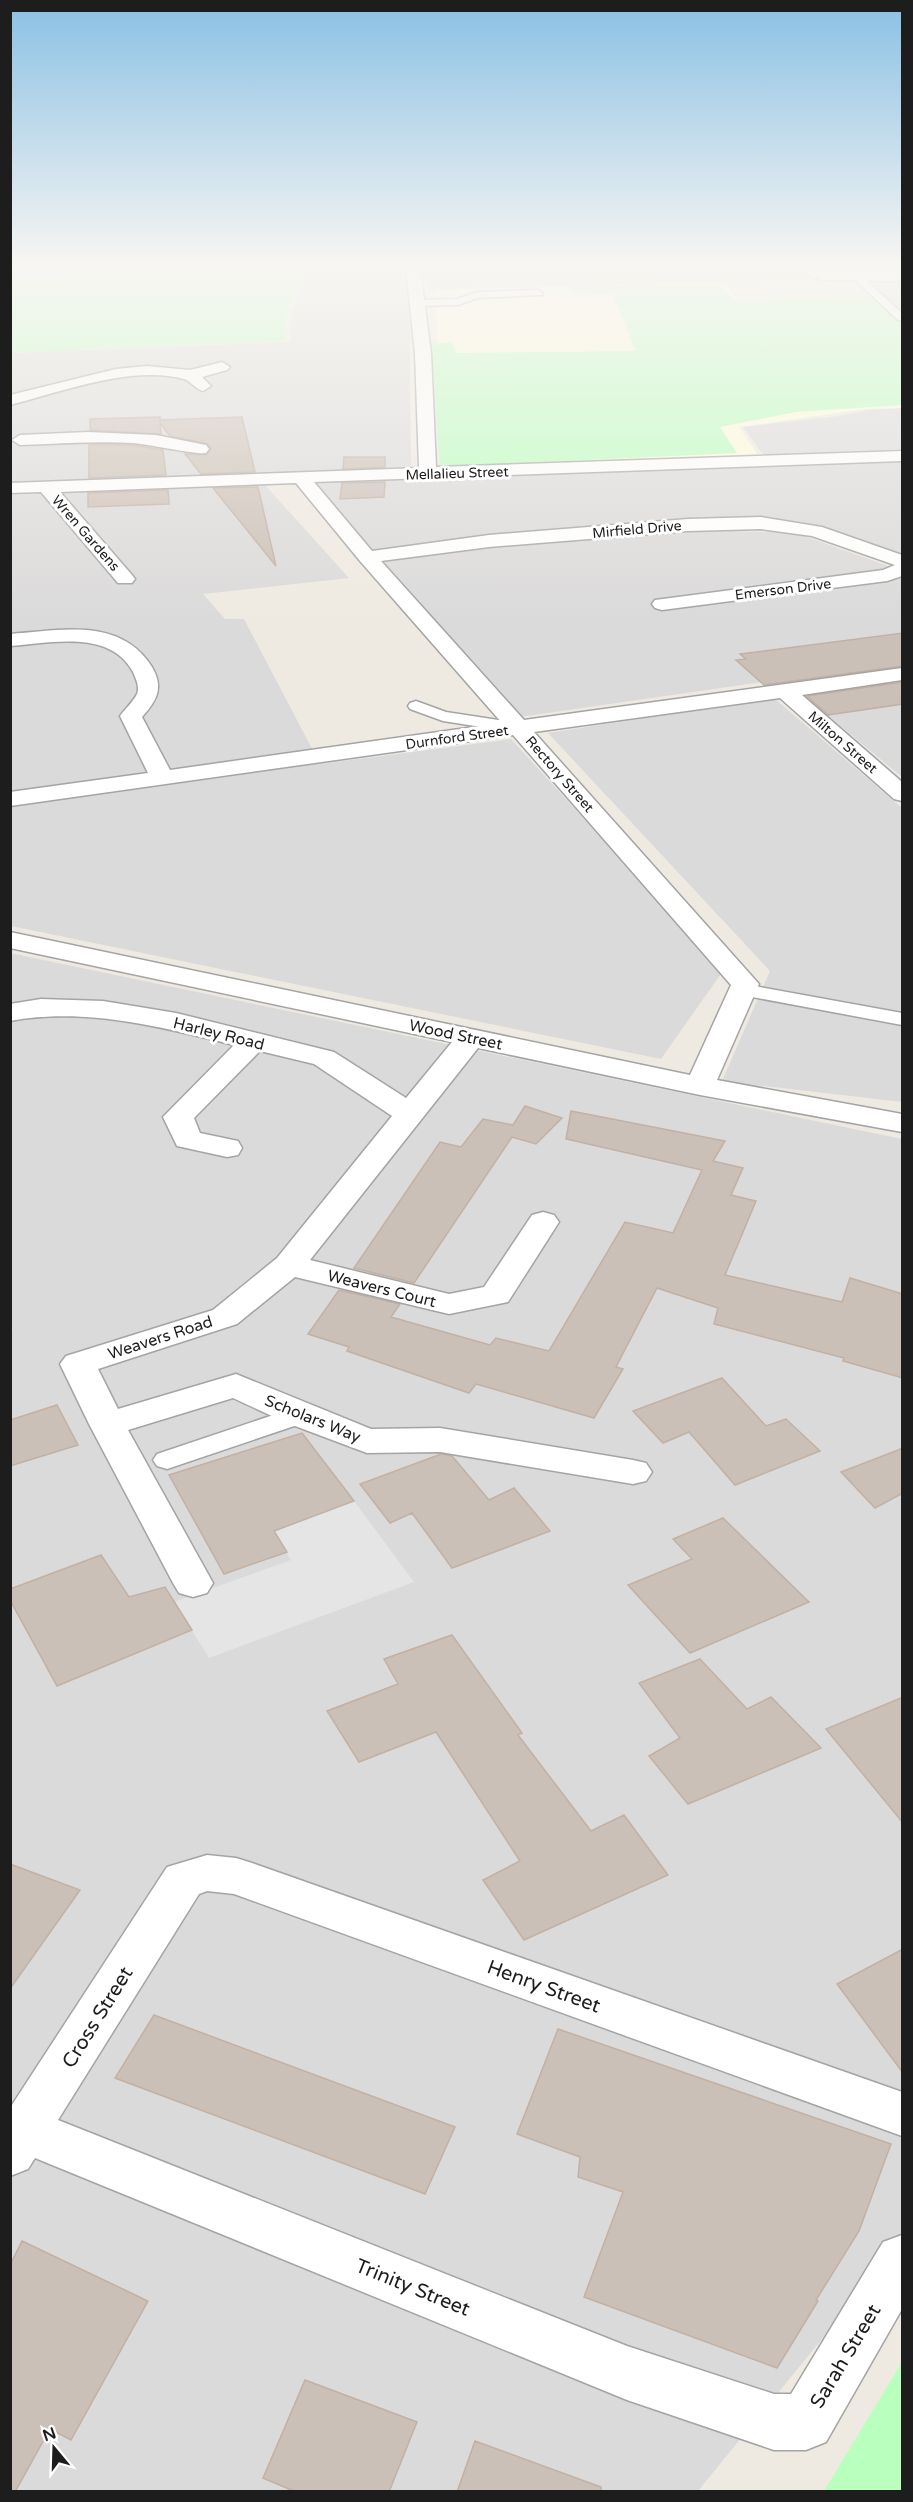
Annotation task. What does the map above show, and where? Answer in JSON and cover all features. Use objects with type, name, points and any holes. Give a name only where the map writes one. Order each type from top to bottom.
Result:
[{"type":"street","points":[[10,400],[72,385]]},
{"type":"street","points":[[424,385],[428,474]]},
{"type":"street","points":[[14,488],[19,464],[17,424],[174,441],[200,448]]},
{"type":"street","points":[[174,441],[195,431]]},
{"type":"street","name":"Mellalieu Street","points":[[14,488],[903,456]]},
{"type":"street","name":"Rectory Street","points":[[302,479],[367,557],[745,984],[742,990]]},
{"type":"street","name":"Wren Gardens","points":[[46,487],[125,579]]},
{"type":"street","name":"Mirfield Drive","points":[[367,557],[489,541],[688,525],[761,523],[814,531],[903,561]]},
{"type":"street","name":"Emerson Drive","points":[[662,604],[887,576],[903,569]]},
{"type":"street","points":[[10,640],[60,637],[104,639],[114,642],[133,656],[150,683],[145,699],[131,716],[162,778]]},
{"type":"street","name":"Durnford Street","points":[[10,799],[903,674]]},
{"type":"street","name":"Milton Street","points":[[784,690],[897,783]]},
{"type":"street","name":"Wood Street","points":[[10,940],[700,1086],[903,1123]]},
{"type":"street","points":[[700,1086],[742,990]]},
{"type":"street","name":"Harley Road","points":[[10,1013],[41,1007],[103,1008],[176,1022],[324,1058],[411,1115]]},
{"type":"street","name":"Weavers Road","points":[[193,1583],[107,1424],[78,1364],[225,1317],[289,1265],[471,1037]]},
{"type":"street","points":[[227,1148],[188,1139],[178,1117],[253,1042]]},
{"type":"street","name":"Weavers Court","points":[[289,1265],[449,1304],[496,1295],[543,1222]]},
{"type":"street","name":"Scholars Way","points":[[107,1424],[236,1385],[300,1415],[367,1441],[440,1440],[633,1472]]},
{"type":"street","name":"Henry Street","points":[[183,1880],[207,1874],[236,1876],[903,2114]]},
{"type":"street","name":"Cross Street","points":[[18,2142],[183,1880]]},
{"type":"street","name":"Trinity Street","points":[[18,2142],[627,2373],[774,2422],[806,2422]]},
{"type":"street","name":"Sarah Street","points":[[806,2422],[903,2260]]},
{"type":"lane","points":[[416,706],[443,716],[519,728]]},
{"type":"lane","points":[[742,990],[903,1019]]},
{"type":"lane","points":[[167,1460],[300,1415]]},
{"type":"shaded area","points":[[11,385],[410,385],[411,468],[11,483]]},
{"type":"shaded area","points":[[441,385],[902,385],[902,408],[866,409],[739,427],[759,456],[446,468]]},
{"type":"shaded area","points":[[902,408],[902,449],[763,455],[743,427],[839,416],[869,410]]},
{"type":"shaded area","points":[[902,459],[902,555],[816,526],[729,521],[520,532],[373,551],[316,482]]},
{"type":"shaded area","points":[[265,485],[349,578],[203,594],[225,619],[244,619],[320,764],[511,739],[723,971],[661,1059],[11,926],[10,495]]},
{"type":"shaded area","points":[[706,530],[796,533],[902,571],[902,662],[520,717],[379,559],[556,540]]},
{"type":"shaded area","points":[[902,680],[902,777],[803,695]]},
{"type":"shaded area","points":[[774,698],[902,808],[902,1102],[722,1081],[770,971],[548,733]]},
{"type":"shaded area","points":[[10,953],[902,1139],[902,2241],[698,2491],[11,2491],[10,1333],[13,1328],[10,1327]]},
{"type":"shaded area","points":[[354,1501],[414,1582],[209,1658],[174,1602],[291,1560],[274,1531]]},
{"type":"green space","points":[[434,385],[902,385],[902,405],[796,412],[720,427],[737,453],[440,467]]},
{"type":"green space","points":[[902,2362],[902,2491],[824,2491]]},
{"type":"building","points":[[160,417],[160,420],[242,417],[255,472],[201,474],[185,454],[206,455],[211,449],[208,444],[170,436],[160,423],[161,434],[90,430],[90,419]]},
{"type":"building","points":[[89,445],[132,445],[163,450],[166,475],[89,478]]},
{"type":"building","points":[[344,457],[385,457],[385,467],[343,469]]},
{"type":"building","points":[[385,482],[384,497],[340,499],[342,483]]},
{"type":"building","points":[[258,487],[276,566],[213,488]]},
{"type":"building","points":[[168,490],[169,504],[88,507],[88,493]]},
{"type":"building","points":[[903,633],[903,666],[764,685],[736,660],[746,659],[740,654]]},
{"type":"building","points":[[903,682],[903,704],[828,715],[807,696]]},
{"type":"building","points":[[525,1106],[562,1118],[536,1144],[512,1137],[414,1283],[354,1268],[440,1142],[461,1147],[483,1119],[513,1125]]},
{"type":"building","points":[[571,1111],[725,1141],[713,1161],[743,1168],[731,1195],[756,1201],[725,1275],[842,1302],[850,1278],[903,1294],[903,1378],[843,1361],[844,1358],[714,1324],[718,1308],[657,1288],[616,1367],[623,1369],[594,1418],[476,1384],[469,1393],[347,1351],[349,1347],[308,1334],[339,1290],[400,1304],[391,1317],[490,1345],[496,1338],[549,1351],[625,1222],[673,1233],[702,1170],[566,1139]]},
{"type":"building","points":[[722,1378],[766,1426],[786,1419],[820,1451],[735,1485],[689,1432],[663,1443],[633,1411]]},
{"type":"building","points":[[57,1405],[78,1445],[10,1466],[10,1420]]},
{"type":"building","points":[[302,1433],[354,1501],[274,1531],[287,1552],[224,1574],[169,1475]]},
{"type":"building","points":[[903,1448],[903,1493],[875,1508],[841,1472]]},
{"type":"building","points":[[441,1454],[452,1456],[489,1500],[514,1488],[550,1531],[452,1568],[412,1513],[390,1523],[360,1484]]},
{"type":"building","points":[[723,1518],[809,1602],[690,1653],[628,1585],[692,1559],[673,1539]]},
{"type":"building","points":[[101,1555],[129,1597],[165,1587],[192,1630],[57,1686],[10,1600],[10,1589]]},
{"type":"building","points":[[452,1635],[522,1733],[518,1735],[591,1831],[624,1815],[668,1875],[524,1940],[483,1880],[520,1861],[436,1732],[359,1762],[327,1711],[398,1684],[384,1659]]},
{"type":"building","points":[[700,1659],[747,1709],[771,1697],[821,1748],[688,1804],[649,1756],[680,1738],[639,1683]]},
{"type":"building","points":[[903,1697],[903,1823],[826,1729]]},
{"type":"building","points":[[10,1864],[80,1890],[10,1989]]},
{"type":"building","points":[[903,1949],[903,2073],[837,1984]]},
{"type":"building","points":[[154,2015],[455,2127],[425,2194],[115,2078]]},
{"type":"building","points":[[558,2029],[891,2144],[859,2231],[777,2368],[584,2297],[623,2192],[578,2177],[580,2157],[517,2134]]},
{"type":"building","points":[[22,2241],[148,2301],[71,2440],[50,2429],[15,2492],[10,2492],[10,2265]]},
{"type":"building","points":[[305,2380],[417,2422],[389,2492],[296,2492],[263,2478]]},
{"type":"building","points":[[475,2441],[601,2487],[601,2492],[457,2492]]}]
